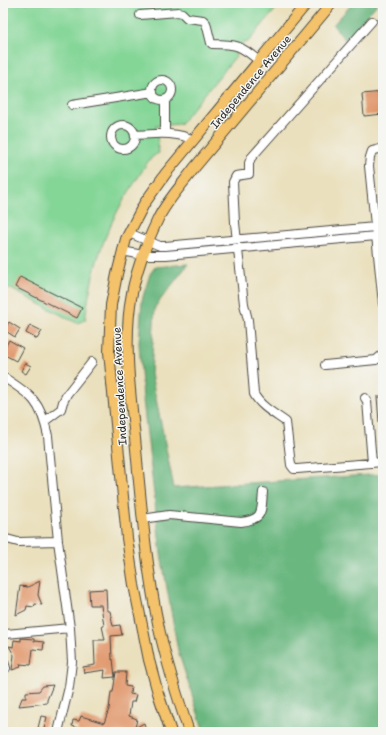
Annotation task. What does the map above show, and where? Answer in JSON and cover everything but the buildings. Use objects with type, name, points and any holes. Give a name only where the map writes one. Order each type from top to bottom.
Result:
[{"type":"main road","name":"Independence Avenue","points":[[171,732],[149,660],[134,585],[109,352],[111,305],[122,251],[129,233],[144,204],[166,173],[307,3]]},
{"type":"main road","name":"Independence Avenue","points":[[189,732],[160,633],[151,584],[142,518],[128,347],[129,317],[132,294],[143,255],[158,218],[183,183],[332,3]]},
{"type":"street","points":[[140,15],[178,12],[182,13],[187,18],[203,20],[206,23],[212,44],[234,44],[248,52],[259,61]]},
{"type":"street","points":[[372,21],[251,158],[249,163],[249,174],[237,175],[234,179],[233,200],[237,249],[244,304],[248,320],[254,394],[262,404],[286,422],[292,467],[297,469],[306,469],[383,462]]},
{"type":"street","points":[[165,100],[156,98],[153,92],[153,89],[160,81],[166,81],[171,86],[172,92],[165,100],[165,133]]},
{"type":"street","points":[[72,105],[153,92]]},
{"type":"street","points":[[135,135],[165,133],[179,134],[194,140]]},
{"type":"street","points":[[383,148],[372,151],[370,157],[375,227],[381,256],[383,304]]},
{"type":"street","points":[[374,212],[383,211]]},
{"type":"street","points":[[129,233],[160,246],[165,246],[375,227]]},
{"type":"street","points":[[122,251],[143,255],[166,256],[376,236]]},
{"type":"street","points":[[325,365],[376,360],[383,354]]},
{"type":"street","points":[[45,421],[61,409],[67,394],[92,362]]},
{"type":"street","points":[[3,378],[24,390],[34,399],[45,421],[48,436],[58,541],[70,628],[72,662],[71,674],[58,732]]},
{"type":"street","points":[[365,398],[372,463]]},
{"type":"street","points":[[142,518],[169,515],[241,522],[251,521],[257,518],[261,512],[263,492]]},
{"type":"street","points":[[3,538],[18,542],[58,541]]},
{"type":"street","points":[[3,636],[6,634],[70,628]]},
{"type":"street","points":[[3,659],[6,668]]},
{"type":"green space","points":[[6,3],[281,3],[248,42],[243,43],[235,52],[236,56],[180,124],[156,126],[159,153],[152,157],[145,166],[112,222],[97,262],[91,285],[85,320],[77,323],[3,285],[3,8]]},
{"type":"green space","points":[[353,3],[378,3],[345,40],[333,25]]},
{"type":"green space","points":[[188,264],[155,307],[151,374],[174,488],[383,474],[383,732],[204,732],[178,651],[161,554],[143,400],[139,343],[142,300],[150,274],[155,267]]}]
